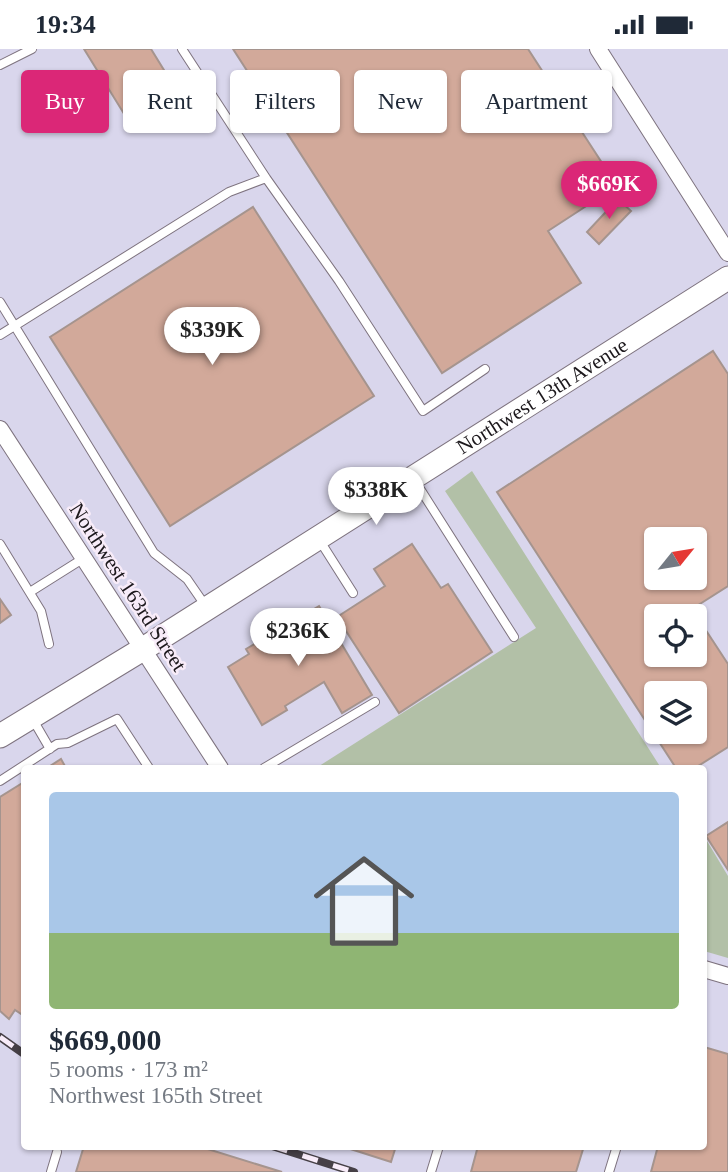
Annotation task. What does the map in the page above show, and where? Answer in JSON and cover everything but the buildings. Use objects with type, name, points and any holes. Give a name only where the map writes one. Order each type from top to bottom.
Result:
[{"type":"street","points":[[598,49],[728,253]]},
{"type":"street","name":"Northwest 13th Avenue","points":[[0,736],[143,649],[728,278]]},
{"type":"street","name":"Northwest 163rd Street","points":[[0,429],[6,450],[84,558],[218,765]]},
{"type":"street","points":[[707,970],[728,976]]},
{"type":"lane","points":[[0,65],[32,49]]},
{"type":"lane","points":[[182,49],[266,179],[339,281],[423,411],[485,369]]},
{"type":"lane","points":[[0,335],[229,192],[266,179]]},
{"type":"lane","points":[[0,302],[154,554],[187,579],[208,608]]},
{"type":"lane","points":[[413,478],[514,637]]},
{"type":"lane","points":[[318,538],[353,593]]},
{"type":"lane","points":[[0,544],[41,611],[49,645]]},
{"type":"lane","points":[[30,592],[84,558]]},
{"type":"lane","points":[[269,765],[374,702]]},
{"type":"lane","points":[[31,717],[51,749]]},
{"type":"lane","points":[[26,765],[51,749],[117,719],[147,765]]},
{"type":"lane","points":[[0,781],[21,768]]},
{"type":"lane","points":[[431,1172],[438,1150]]},
{"type":"lane","points":[[609,1172],[616,1150]]},
{"type":"lane","points":[[51,1172],[57,1152]]},
{"type":"shaded area","points":[[0,49],[728,49],[728,1172],[0,1172]]},
{"type":"green space","points":[[472,471],[659,765],[321,765],[536,628],[445,491]]},
{"type":"green space","points":[[707,841],[728,876],[728,958],[707,952]]},
{"type":"railway","points":[[0,1037],[21,1052]]},
{"type":"railway","points":[[285,1150],[354,1172]]}]
